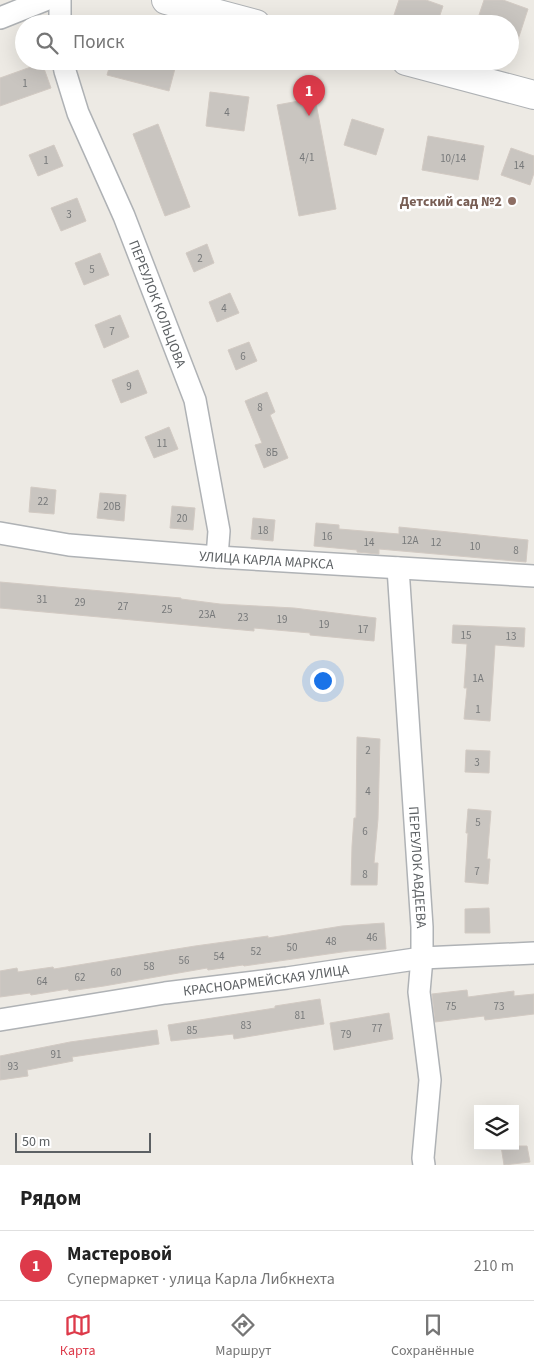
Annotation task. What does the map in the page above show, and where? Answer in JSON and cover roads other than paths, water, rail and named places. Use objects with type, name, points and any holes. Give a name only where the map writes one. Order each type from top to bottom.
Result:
[{"type":"street","points":[[0,18],[45,0]]},
{"type":"street","points":[[60,0],[60,15]]},
{"type":"street","points":[[166,0],[222,15]]},
{"type":"street","name":"ПЕРЕУЛОК КОЛЬЦОВА","points":[[65,70],[78,113],[124,216],[195,400],[219,531],[217,557]]},
{"type":"street","points":[[440,70],[534,95]]},
{"type":"street","name":"УЛИЦА КАРЛА МАРКСА","points":[[0,533],[69,545],[217,557],[534,576]]},
{"type":"street","name":"ПЕРЕУЛОК АВДЕЕВА","points":[[398,568],[422,927],[419,992],[430,1080],[424,1165]]},
{"type":"street","name":"КРАСНОАРМЕЙСКАЯ УЛИЦА","points":[[0,1020],[166,993],[287,978],[422,958],[534,953]]},
{"type":"place","name":"Мастеровой","points":[[309,116]]},
{"type":"place","name":"Детский сад №2","points":[[512,201]]}]
